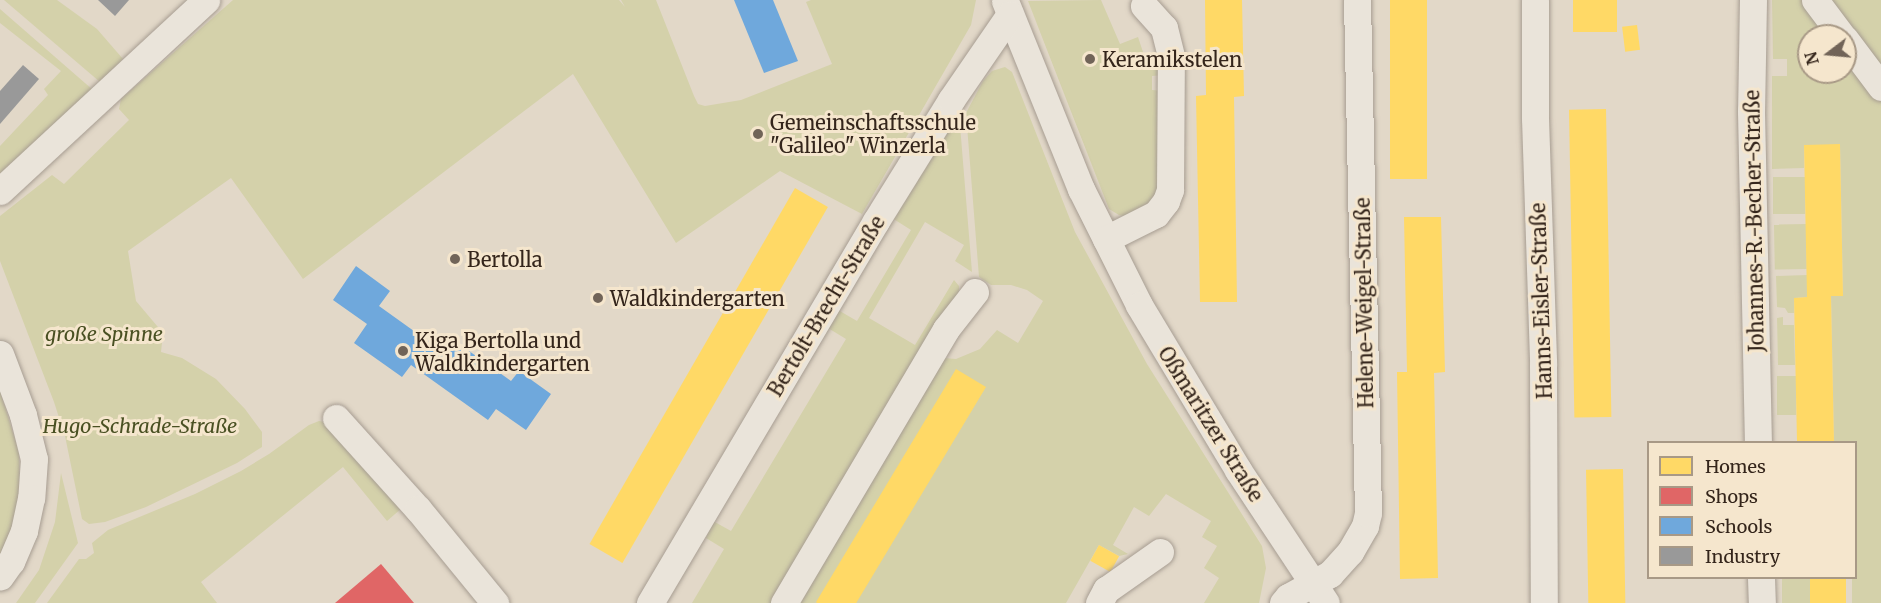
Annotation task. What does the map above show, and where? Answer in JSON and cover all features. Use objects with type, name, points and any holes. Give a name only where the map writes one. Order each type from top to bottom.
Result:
[{"type":"street","points":[[0,191],[206,0]]},
{"type":"street","name":"Helene-Weigel-Straße","points":[[1319,593],[1330,574],[1353,550],[1365,526],[1368,513],[1357,0]]},
{"type":"street","name":"Hanns-Eisler-Straße","points":[[1535,0],[1535,118],[1544,365],[1544,603]]},
{"type":"street","name":"Johannes-R.-Becher-Straße","points":[[1753,0],[1751,111],[1758,441]]},
{"type":"street","points":[[1815,0],[1833,24]]},
{"type":"street","points":[[1106,239],[1156,214],[1166,201],[1170,190],[1171,56],[1164,28],[1144,6]]},
{"type":"street","name":"Oßmaritzer Straße","points":[[1007,7],[1081,189],[1106,239],[1189,390],[1319,593]]},
{"type":"street","name":"Bertolt-Brecht-Straße","points":[[650,603],[876,221],[1007,7]]},
{"type":"street","points":[[1857,55],[1881,87]]},
{"type":"street","points":[[784,603],[946,329],[975,292]]},
{"type":"street","points":[[0,354],[23,415],[34,459],[31,498],[24,531],[11,561],[0,577]]},
{"type":"street","points":[[336,418],[418,508],[495,603]]},
{"type":"street","points":[[1099,603],[1106,590],[1160,552]]},
{"type":"street","points":[[1761,579],[1762,603]]},
{"type":"street","points":[[1283,603],[1287,597],[1319,593]]},
{"type":"green space","points":[[4,0],[57,0],[97,29],[123,59],[100,82]]},
{"type":"green space","points":[[233,0],[619,0],[625,7],[621,0],[656,0],[694,96],[698,104],[705,106],[741,100],[832,64],[806,2],[811,0],[976,0],[971,25],[862,214],[780,171],[676,243],[573,74],[303,279],[231,178],[128,251],[136,301],[163,333],[161,352],[182,358],[216,379],[245,409],[262,432],[262,447],[237,463],[146,507],[105,522],[89,524],[82,519],[65,436],[54,402],[0,261],[0,216],[52,175],[64,184],[129,120],[119,109],[121,99]]},
{"type":"green space","points":[[1101,0],[1120,44],[1138,37],[1148,67],[1165,68],[1165,75],[1152,76],[1152,90],[1165,91],[1167,152],[1154,204],[1130,217],[1119,215],[1109,209],[1028,1]]},
{"type":"green space","points":[[1772,0],[1810,0],[1828,24],[1797,24],[1797,84],[1857,84],[1857,63],[1881,96],[1881,603],[1852,603],[1852,579],[1857,579],[1857,441],[1834,441],[1831,296],[1843,296],[1840,145],[1804,145],[1804,168],[1772,169],[1772,76],[1787,76],[1787,59],[1773,59]]},
{"type":"green space","points":[[1830,0],[1881,0],[1881,67],[1857,35],[1857,24],[1848,24]]},
{"type":"green space","points":[[0,9],[93,90],[0,176],[0,146],[48,95],[44,89],[61,71],[0,23]]},
{"type":"green space","points":[[1005,67],[1012,72],[1075,232],[1147,364],[1262,546],[1266,568],[1259,603],[1204,603],[1219,578],[1204,568],[1217,546],[1202,537],[1211,521],[1166,494],[1149,516],[1134,507],[1113,545],[1128,554],[1119,556],[1099,545],[1066,603],[790,603],[944,358],[956,359],[980,349],[997,330],[1018,343],[1043,301],[1027,290],[1011,285],[991,285],[979,277],[966,113],[983,81],[992,71]]},
{"type":"green space","points":[[956,111],[959,113],[972,272],[955,261],[964,245],[925,222],[869,318],[915,345],[954,280],[959,286],[959,293],[777,603],[692,603],[724,549],[706,538],[713,521],[731,531],[846,339],[828,328],[838,310],[857,321],[911,230],[892,218]]},
{"type":"green space","points":[[1773,177],[1805,177],[1805,214],[1773,214]]},
{"type":"green space","points":[[1806,224],[1807,269],[1775,270],[1774,225]]},
{"type":"green space","points":[[1807,275],[1807,297],[1794,298],[1794,313],[1788,313],[1785,308],[1777,307],[1776,276]]},
{"type":"green space","points":[[1783,317],[1783,325],[1794,325],[1795,365],[1778,365],[1777,318]]},
{"type":"green space","points":[[1777,376],[1796,376],[1796,415],[1777,415]]},
{"type":"green space","points":[[0,391],[19,452],[20,492],[15,524],[0,557]]},
{"type":"green space","points":[[319,421],[330,423],[402,508],[387,521],[343,467],[201,582],[217,603],[47,603],[79,559],[86,559],[94,553],[92,543],[108,530],[195,494],[241,471],[309,425]]},
{"type":"green space","points":[[61,473],[78,543],[35,603],[16,603],[39,570],[55,522]]},
{"type":"green space","points":[[1782,579],[1810,579],[1810,603],[1782,603]]},
{"type":"building: Homes","points":[[1205,0],[1242,0],[1244,96],[1234,97],[1237,302],[1200,302],[1196,96],[1206,95]]},
{"type":"building: Homes","points":[[1390,0],[1427,0],[1427,179],[1390,179]]},
{"type":"building: Homes","points":[[1573,0],[1617,0],[1617,32],[1573,32]]},
{"type":"building: Homes","points":[[1637,25],[1640,50],[1625,52],[1622,27]]},
{"type":"building: Homes","points":[[1606,109],[1611,417],[1574,418],[1569,110]]},
{"type":"building: Homes","points":[[1840,144],[1843,296],[1831,296],[1834,441],[1797,441],[1794,298],[1807,297],[1804,145]]},
{"type":"building: Homes","points":[[795,188],[828,207],[622,563],[590,544]]},
{"type":"building: Homes","points":[[1404,217],[1441,217],[1445,372],[1434,373],[1438,578],[1400,579],[1397,372],[1407,372]]},
{"type":"building: Homes","points":[[956,369],[986,387],[856,603],[816,602]]},
{"type":"building: Homes","points":[[1623,469],[1625,603],[1588,603],[1586,470]]},
{"type":"building: Homes","points":[[1099,545],[1119,556],[1110,572],[1090,561]]},
{"type":"building: Homes","points":[[1810,579],[1846,579],[1846,603],[1810,603]]},
{"type":"building: Shops","points":[[381,564],[414,603],[335,603]]},
{"type":"building: Schools","points":[[734,0],[773,0],[798,61],[764,73]]},
{"type":"building: Schools","name":"Kiga Bertolla und Waldkindergarten","points":[[356,266],[390,291],[379,306],[446,354],[455,341],[511,381],[519,371],[551,394],[526,430],[496,409],[488,420],[411,365],[402,377],[354,343],[367,324],[333,300]]},
{"type":"building: Industry","points":[[98,0],[129,0],[115,16]]},
{"type":"building: Industry","points":[[23,65],[39,79],[0,124],[0,91]]},
{"type":"place","name":"Keramikstelen","points":[[1090,59]]},
{"type":"place","name":"Gemeinschaftsschule \"Galileo\" Winzerla","points":[[758,134]]},
{"type":"place","name":"Bertolla","points":[[455,259]]},
{"type":"place","name":"Waldkindergarten","points":[[598,298]]},
{"type":"place","name":"Kiga Bertolla und Waldkindergarten","points":[[403,351]]},
{"type":"park label","name":"große Spinne","points":[[104,333]]},
{"type":"park label","name":"Hugo-Schrade-Straße","points":[[140,425]]}]
